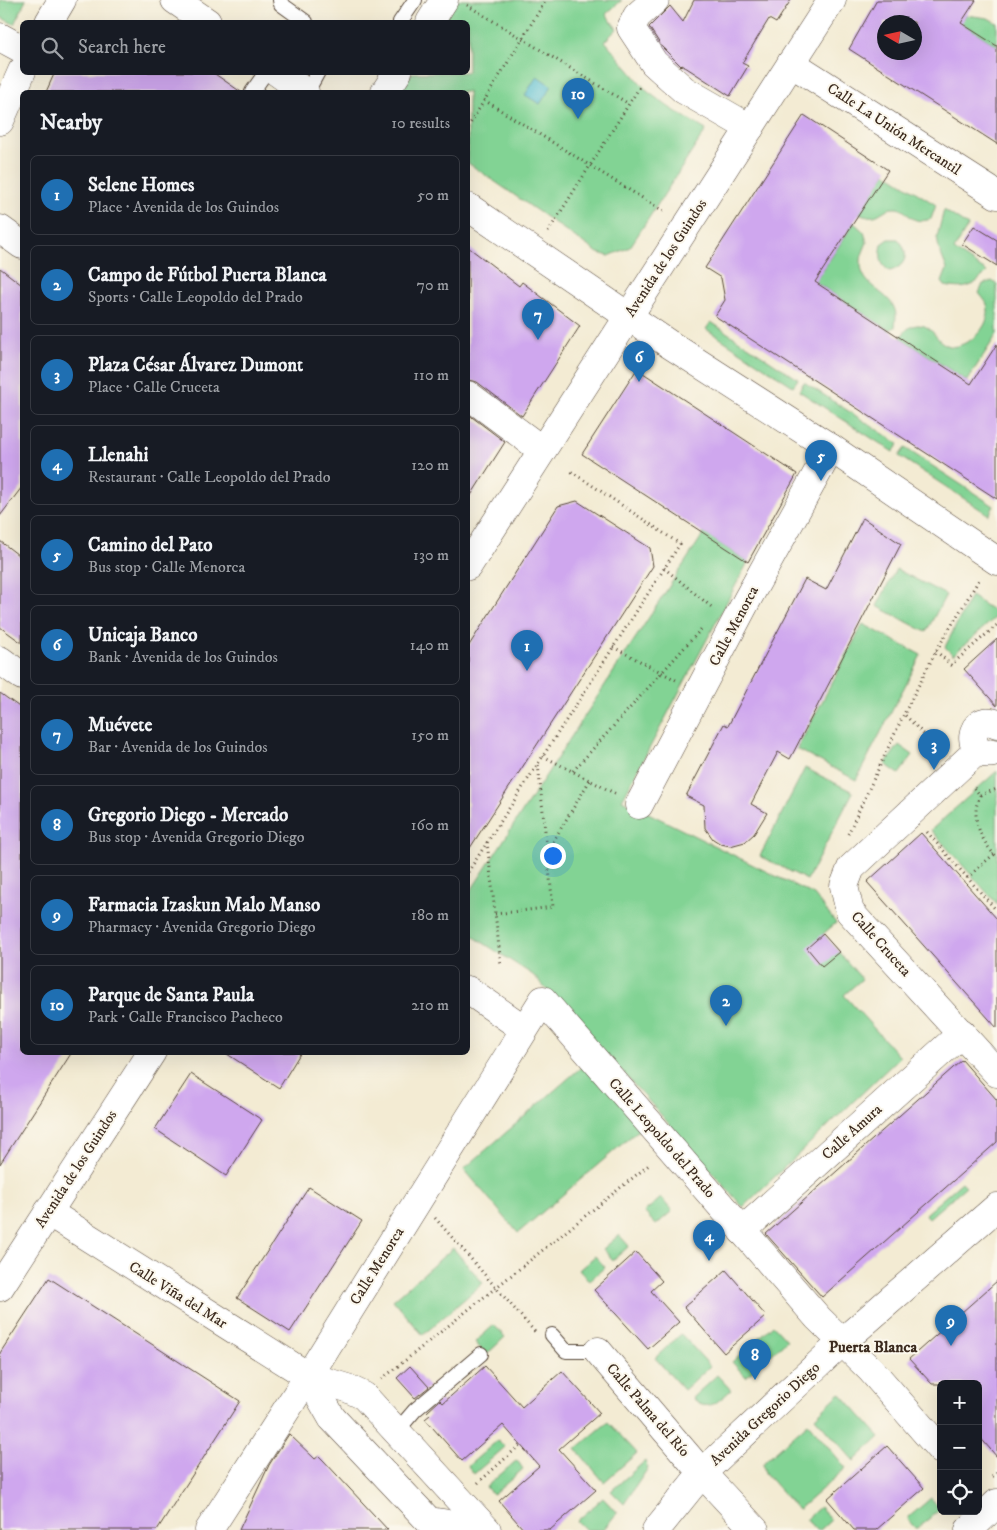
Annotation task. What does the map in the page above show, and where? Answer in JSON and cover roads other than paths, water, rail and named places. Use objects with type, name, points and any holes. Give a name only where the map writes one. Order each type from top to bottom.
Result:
[{"type":"street","points":[[50,20],[62,0]]},
{"type":"street","points":[[175,0],[204,20]]},
{"type":"street","points":[[655,0],[636,16],[632,28],[654,63],[684,90],[750,128]]},
{"type":"street","name":"Avenida de los Guindos","points":[[470,563],[832,0]]},
{"type":"street","points":[[432,20],[455,2]]},
{"type":"street","points":[[0,37],[20,48]]},
{"type":"street","name":"Calle La Unión Mercantil","points":[[791,63],[997,195]]},
{"type":"street","points":[[0,121],[20,75]]},
{"type":"street","points":[[281,75],[303,90]]},
{"type":"street","points":[[386,90],[396,75]]},
{"type":"street","points":[[470,208],[628,317],[995,556]]},
{"type":"street","points":[[0,229],[20,244]]},
{"type":"street","points":[[470,396],[542,450]]},
{"type":"street","name":"Calle Menorca","points":[[640,805],[698,692],[830,448]]},
{"type":"street","points":[[0,660],[20,675]]},
{"type":"street","points":[[988,751],[973,741],[974,731],[980,723],[990,721],[997,724]]},
{"type":"street","name":"Calle Cruceta","points":[[988,751],[958,769],[851,868],[844,886],[850,912],[997,1073]]},
{"type":"street","points":[[470,991],[524,1029]]},
{"type":"street","name":"Calle Menorca","points":[[209,1530],[308,1376],[542,1000]]},
{"type":"street","name":"Calle Leopoldo del Prado","points":[[542,1000],[818,1318],[871,1370],[937,1445]]},
{"type":"street","name":"Calle Amura","points":[[742,1231],[962,1033]]},
{"type":"street","name":"Avenida de los Guindos","points":[[0,1287],[150,1055]]},
{"type":"street","name":"Avenida Gregorio Diego","points":[[656,1530],[702,1473],[842,1342],[997,1207]]},
{"type":"street","name":"Calle Viña del Mar","points":[[48,1212],[308,1376],[347,1388],[364,1396],[487,1530]]},
{"type":"street","name":"Calle Palma del Río","points":[[598,1351],[702,1473],[755,1530]]},
{"type":"street","name":"Calle Viña del Mar","points":[[308,1376],[332,1418],[424,1526],[457,1525],[461,1530]]},
{"type":"street","points":[[969,1530],[989,1501]]},
{"type":"lane","points":[[280,0],[281,4],[303,20]]},
{"type":"lane","points":[[401,20],[415,0]]},
{"type":"lane","points":[[253,90],[264,75]]},
{"type":"lane","points":[[307,90],[316,75]]},
{"type":"lane","name":"Calle Palma del Río","points":[[552,1335],[566,1351],[598,1351]]},
{"type":"lane","points":[[397,1431],[415,1410],[480,1354]]},
{"type":"water","points":[[537,76],[552,86],[540,104],[525,95]]},
{"type":"place","name":"Parque de Santa Paula","points":[[578,119]]},
{"type":"place","name":"Muévete","points":[[538,340]]},
{"type":"place","name":"Unicaja Banco","points":[[639,382]]},
{"type":"place","name":"Camino del Pato","points":[[821,481]]},
{"type":"place","name":"Selene Homes","points":[[527,671]]},
{"type":"place","name":"Plaza César Álvarez Dumont","points":[[934,770]]},
{"type":"place","name":"Campo de Fútbol Puerta Blanca","points":[[726,1026]]},
{"type":"place","name":"Llenahi","points":[[709,1261]]},
{"type":"place","name":"Farmacia Izaskun Malo Manso","points":[[951,1346]]},
{"type":"place","name":"Gregorio Diego - Mercado","points":[[755,1380]]},
{"type":"district","name":"Puerta Blanca","points":[[873,1347]]}]
